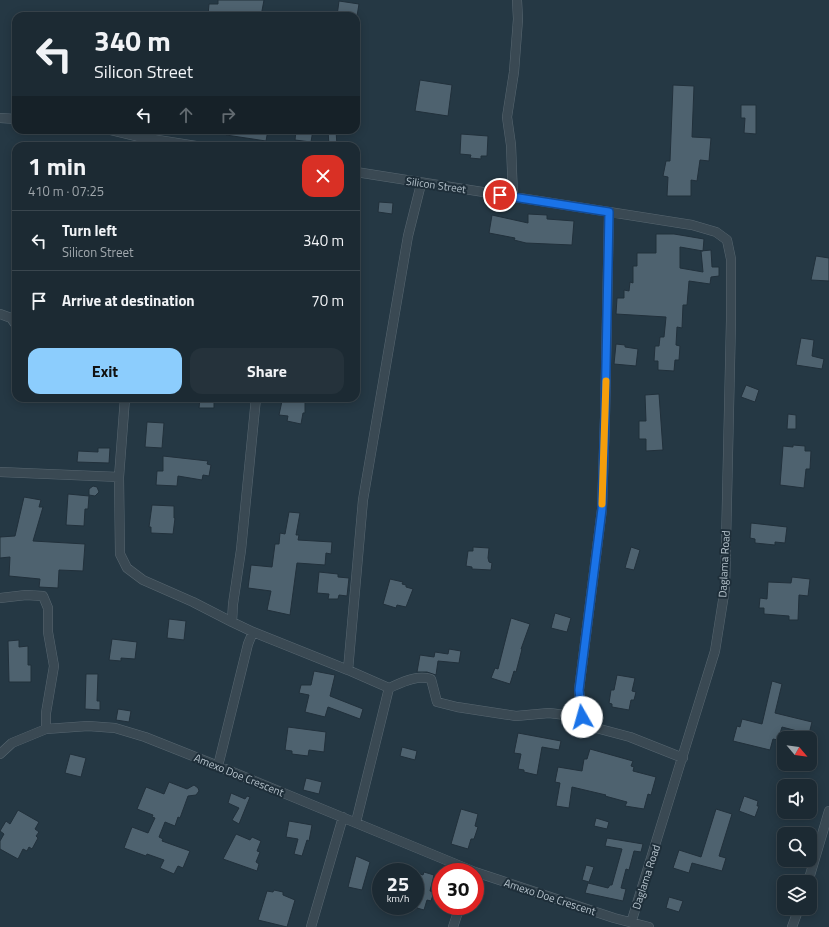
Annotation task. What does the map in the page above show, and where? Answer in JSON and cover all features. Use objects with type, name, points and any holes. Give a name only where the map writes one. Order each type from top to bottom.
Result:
[{"type":"street","points":[[513,197],[511,145],[507,118],[514,72],[518,19],[517,0]]},
{"type":"street","points":[[0,118],[12,119]]},
{"type":"street","points":[[120,134],[139,142]]},
{"type":"street","name":"Silicon Street","points":[[360,173],[421,184],[692,225],[716,232],[726,240]]},
{"type":"street","points":[[348,670],[363,500],[408,236],[421,184]]},
{"type":"street","points":[[582,717],[579,690],[602,509],[606,409],[609,212]]},
{"type":"street","name":"Daglama Road","points":[[631,923],[715,651],[725,588],[731,320],[731,259],[726,240]]},
{"type":"street","points":[[0,314],[12,319]]},
{"type":"street","points":[[125,402],[119,477],[120,554],[126,568],[143,580],[193,602],[253,632],[389,688],[409,680],[422,677],[431,679],[437,702],[457,707],[516,716],[548,713],[582,717],[596,728],[630,737],[683,758]]},
{"type":"street","points":[[232,622],[232,604],[241,550],[256,402]]},
{"type":"street","points":[[0,472],[119,477]]},
{"type":"street","points":[[0,598],[26,595],[43,596],[48,608],[48,632],[54,666],[49,690],[46,729]]},
{"type":"street","points":[[218,766],[248,644],[253,632]]},
{"type":"street","points":[[356,822],[389,688]]},
{"type":"street","name":"Amexo Doe Crescent","points":[[0,754],[12,743],[46,729],[88,726],[115,728],[145,737],[218,766],[356,822],[451,863]]},
{"type":"street","points":[[810,875],[829,810]]},
{"type":"street","points":[[311,927],[343,817]]},
{"type":"street","name":"Amexo Doe Crescent","points":[[484,876],[612,923],[631,923],[648,927]]},
{"type":"street","points":[[453,927],[457,915]]},
{"type":"street","points":[[792,927],[796,915]]},
{"type":"building","points":[[218,0],[264,0],[262,12],[208,12],[209,4],[218,4]]},
{"type":"building","points":[[339,1],[359,4],[358,12],[338,12]]},
{"type":"building","points":[[420,80],[452,85],[448,116],[415,111]]},
{"type":"building","points":[[673,85],[694,86],[692,137],[711,138],[709,161],[700,160],[697,181],[691,180],[691,196],[667,196],[668,177],[663,176],[666,161],[670,161]]},
{"type":"building","points":[[741,105],[756,105],[756,134],[744,133],[745,118],[741,118]]},
{"type":"building","points":[[226,134],[267,134],[266,141]]},
{"type":"building","points":[[296,134],[312,134],[311,142],[295,140]]},
{"type":"building","points":[[328,134],[336,134],[337,142],[329,142]]},
{"type":"building","points":[[461,134],[488,136],[487,156],[481,156],[481,159],[470,158],[471,155],[460,154]]},
{"type":"building","points":[[379,202],[393,203],[392,214],[378,212]]},
{"type":"building","points":[[528,214],[547,215],[547,219],[574,221],[572,245],[526,243],[514,240],[515,238],[489,233],[492,215],[528,223]]},
{"type":"building","points":[[656,234],[674,234],[704,239],[703,251],[711,250],[712,267],[719,267],[719,276],[711,277],[710,284],[689,281],[687,305],[683,305],[682,328],[677,327],[676,345],[680,346],[679,360],[675,360],[674,371],[658,370],[658,361],[654,361],[655,346],[659,346],[660,337],[664,337],[666,317],[616,314],[617,298],[624,298],[624,290],[629,291],[630,282],[633,283],[633,266],[637,266],[637,253],[656,253]],"holes":[[[680,247],[702,251],[703,272],[680,268]]]},
{"type":"building","points":[[816,256],[829,258],[829,281],[811,280]]},
{"type":"building","points":[[801,338],[814,340],[812,356],[824,359],[822,369],[796,365]]},
{"type":"building","points":[[616,344],[638,349],[636,366],[614,364]]},
{"type":"building","points":[[746,385],[759,390],[755,402],[741,397]]},
{"type":"building","points":[[659,394],[663,450],[646,451],[646,439],[639,439],[639,421],[646,421],[645,395]]},
{"type":"building","points":[[200,402],[214,402],[214,408],[199,408]]},
{"type":"building","points":[[282,402],[305,402],[305,413],[303,413],[301,424],[287,421],[288,416],[279,415]]},
{"type":"building","points":[[788,414],[796,415],[796,429],[787,429]]},
{"type":"building","points":[[147,422],[164,423],[162,448],[145,447]]},
{"type":"building","points":[[793,445],[805,446],[805,451],[811,451],[810,469],[806,469],[804,488],[780,485],[783,446],[793,447]]},
{"type":"building","points":[[98,448],[110,448],[109,463],[77,462],[78,451],[98,452]]},
{"type":"building","points":[[163,456],[208,461],[207,464],[211,465],[209,476],[203,475],[202,480],[178,476],[177,486],[156,485],[157,471],[163,471]]},
{"type":"building","points":[[93,486],[97,487],[99,492],[95,496],[89,495],[89,489]]},
{"type":"building","points":[[68,494],[89,496],[88,509],[85,509],[84,526],[66,525]]},
{"type":"building","points":[[24,497],[41,500],[39,507],[43,507],[33,541],[85,544],[83,571],[59,570],[58,588],[39,587],[40,579],[9,576],[10,557],[0,558],[0,537],[15,536]]},
{"type":"building","points":[[152,505],[174,506],[175,518],[173,534],[151,533],[151,527],[149,527]]},
{"type":"building","points":[[289,512],[300,513],[296,535],[299,535],[298,540],[332,542],[331,554],[326,553],[325,565],[297,563],[290,615],[267,610],[271,591],[248,588],[251,565],[272,567],[275,544],[279,544],[280,533],[285,534]]},
{"type":"building","points":[[751,523],[787,527],[785,543],[775,542],[775,545],[755,543],[755,539],[750,538]]},
{"type":"building","points":[[473,547],[489,548],[488,558],[489,562],[492,563],[491,570],[472,569],[472,567],[466,566],[468,551],[473,551]]},
{"type":"building","points":[[631,547],[640,550],[634,570],[625,568]]},
{"type":"building","points":[[319,572],[338,574],[338,577],[349,578],[347,596],[339,595],[338,599],[328,599],[329,594],[317,593]]},
{"type":"building","points":[[792,577],[810,579],[808,596],[799,595],[798,620],[789,620],[789,616],[764,614],[764,608],[759,608],[760,598],[767,599],[768,582],[791,583]]},
{"type":"building","points":[[390,579],[403,582],[402,584],[406,585],[406,587],[413,589],[406,607],[397,605],[396,608],[383,604]]},
{"type":"building","points":[[555,613],[571,618],[567,632],[551,628]]},
{"type":"building","points":[[511,618],[530,624],[521,649],[516,672],[514,671],[510,684],[491,678],[495,668],[498,669]]},
{"type":"building","points":[[169,619],[186,621],[184,640],[167,638]]},
{"type":"building","points":[[112,639],[137,642],[135,659],[121,658],[121,661],[109,660]]},
{"type":"building","points":[[19,640],[19,647],[28,646],[28,665],[31,665],[31,682],[9,682],[8,641]]},
{"type":"building","points":[[449,649],[461,651],[459,663],[438,661],[436,675],[427,672],[417,672],[420,655],[434,657],[435,652],[448,654]]},
{"type":"building","points":[[314,671],[335,675],[330,696],[363,709],[360,719],[328,707],[325,717],[305,712],[309,695],[299,693],[301,685],[311,685]]},
{"type":"building","points":[[86,674],[98,674],[97,701],[100,701],[100,710],[85,709]]},
{"type":"building","points":[[617,675],[635,678],[632,691],[636,692],[634,700],[631,700],[629,710],[612,707],[612,704],[609,703],[611,690],[614,690]]},
{"type":"building","points":[[772,681],[782,684],[775,713],[812,722],[810,731],[797,731],[782,727],[781,731],[777,731],[777,740],[773,739],[770,750],[733,741],[737,726],[740,727],[742,719],[762,724]]},
{"type":"building","points":[[118,709],[131,711],[129,722],[116,720]]},
{"type":"building","points":[[288,727],[326,732],[324,752],[309,750],[308,756],[292,754],[292,751],[285,750]]},
{"type":"building","points":[[518,733],[561,741],[559,750],[542,747],[537,775],[518,769],[521,754],[514,753]]},
{"type":"building","points":[[402,747],[417,751],[415,760],[400,756]]},
{"type":"building","points":[[590,749],[633,761],[631,766],[634,767],[633,771],[656,777],[651,795],[648,794],[644,809],[625,806],[627,802],[605,796],[606,795],[572,787],[569,808],[556,806],[560,783],[555,782],[558,767],[582,771],[584,759],[587,759]]},
{"type":"building","points":[[70,754],[86,758],[81,777],[65,773]]},
{"type":"building","points":[[306,778],[322,782],[319,794],[303,790]]},
{"type":"building","points":[[169,782],[187,789],[194,785],[199,791],[196,795],[188,796],[180,818],[178,817],[175,826],[165,822],[159,837],[163,839],[162,841],[190,851],[183,868],[178,866],[174,874],[160,868],[164,860],[147,854],[146,856],[124,848],[132,827],[148,833],[155,818],[152,817],[153,815],[137,809],[146,787],[164,794]]},
{"type":"building","points":[[231,793],[245,799],[247,796],[250,797],[239,824],[232,820],[239,808],[228,803]]},
{"type":"building","points":[[744,796],[758,801],[757,806],[759,806],[755,817],[739,811]]},
{"type":"building","points":[[461,809],[478,814],[475,826],[478,827],[474,839],[471,839],[468,849],[451,844]]},
{"type":"building","points":[[716,809],[732,814],[719,856],[726,858],[722,871],[692,863],[689,873],[673,868],[679,850],[701,857]]},
{"type":"building","points":[[18,810],[39,822],[35,829],[39,832],[36,836],[38,838],[32,849],[29,847],[27,851],[23,849],[18,859],[0,849],[0,841],[4,834],[0,831],[6,821],[10,824]]},
{"type":"building","points":[[596,818],[609,822],[607,829],[594,826]]},
{"type":"building","points":[[289,821],[312,825],[309,841],[307,840],[302,856],[294,854],[298,839],[286,837]]},
{"type":"building","points":[[236,834],[250,840],[252,837],[261,841],[257,851],[260,852],[256,862],[259,864],[257,871],[223,859]]},
{"type":"building","points":[[607,838],[643,844],[641,852],[634,851],[629,870],[626,869],[621,888],[626,889],[623,901],[585,893],[588,883],[608,888],[612,885],[622,849],[605,846]]},
{"type":"building","points":[[356,856],[370,862],[362,890],[348,887]]},
{"type":"building","points":[[586,865],[594,867],[589,882],[582,880]]},
{"type":"building","points":[[424,872],[432,874],[430,891],[432,892],[432,898],[431,901],[427,900],[424,910]]},
{"type":"building","points":[[274,890],[283,892],[283,895],[295,900],[287,927],[258,920],[267,891],[273,892]]},
{"type":"building","points":[[669,897],[683,901],[679,912],[666,908]]},
{"type":"slow traffic","points":[[602,504],[606,381]]},
{"type":"route","points":[[500,195],[609,212],[602,509],[592,598],[579,690],[582,717]]}]
